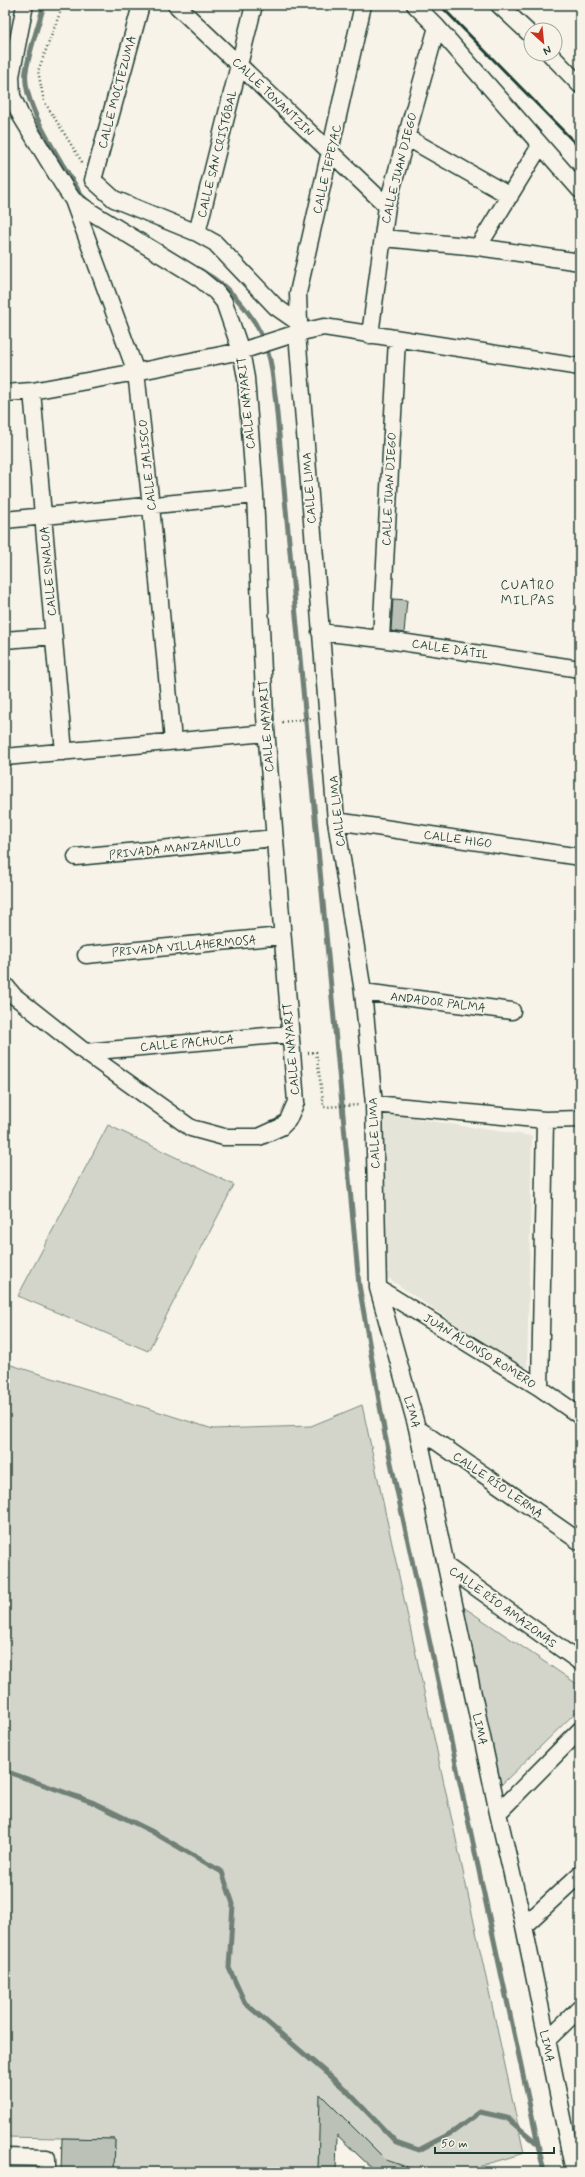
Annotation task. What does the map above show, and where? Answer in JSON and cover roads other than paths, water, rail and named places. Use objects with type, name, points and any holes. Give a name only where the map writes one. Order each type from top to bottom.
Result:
[{"type":"street","name":"CALLE JALISCO","points":[[25,5],[11,76],[12,96],[21,116],[73,200],[136,372],[151,506],[173,741]]},
{"type":"street","name":"CALLE MOCTEZUMA","points":[[141,5],[93,180],[114,199],[197,233]]},
{"type":"street","name":"CALLE TONANTZIN","points":[[176,5],[387,206]]},
{"type":"street","name":"CALLE SAN CRISTÓBAL","points":[[197,233],[254,5]]},
{"type":"street","name":"CALLE TEPEYAC","points":[[298,328],[298,293],[331,153],[363,5]]},
{"type":"street","points":[[415,5],[437,27],[580,190]]},
{"type":"street","points":[[499,5],[523,28]]},
{"type":"street","name":"CALLE JUAN DIEGO","points":[[370,335],[387,206],[437,27]]},
{"type":"street","points":[[558,62],[580,85]]},
{"type":"street","points":[[406,137],[510,196]]},
{"type":"street","points":[[478,247],[540,146]]},
{"type":"street","name":"CALLE NAYARIT","points":[[73,200],[200,278],[216,292],[224,302],[245,350],[255,495],[266,729],[281,936],[296,1102],[288,1120],[280,1127],[259,1137],[224,1137],[191,1128],[85,1052]]},
{"type":"street","points":[[197,233],[215,243],[298,328]]},
{"type":"street","points":[[383,238],[478,247],[580,262]]},
{"type":"street","points":[[5,393],[32,391],[245,350],[280,340],[298,328],[324,327],[580,367]]},
{"type":"street","name":"CALLE LIMA","points":[[298,328],[320,632],[336,821],[363,992],[374,1104],[378,1288]]},
{"type":"street","name":"CALLE JUAN DIEGO","points":[[381,639],[397,339]]},
{"type":"street","name":"CALLE SINALOA","points":[[32,391],[64,752]]},
{"type":"street","points":[[5,520],[255,495]]},
{"type":"street","name":"CALLE DÁTIL","points":[[320,632],[381,639],[580,669]]},
{"type":"street","points":[[5,640],[54,636]]},
{"type":"street","points":[[5,757],[173,741],[266,729]]},
{"type":"street","name":"CALLE HIGO","points":[[336,821],[580,857]]},
{"type":"street","name":"PRIVADA MANZANILLO","points":[[76,857],[275,838]]},
{"type":"street","name":"PRIVADA VILLAHERMOSA","points":[[86,955],[281,936]]},
{"type":"street","points":[[5,985],[13,996],[85,1052]]},
{"type":"street","name":"ANDADOR PALMA","points":[[363,992],[512,1011]]},
{"type":"street","name":"CALLE PACHUCA","points":[[85,1052],[289,1034]]},
{"type":"street","points":[[374,1104],[545,1120],[580,1119]]},
{"type":"street","points":[[540,1388],[545,1120]]},
{"type":"street","name":"JUAN ALONSO ROMERO","points":[[378,1288],[540,1388],[580,1416]]},
{"type":"street","name":"LIMA","points":[[378,1288],[417,1428],[498,1813],[524,1926],[546,2041],[575,2158]]},
{"type":"street","name":"CALLE RÍO LERMA","points":[[417,1428],[580,1542]]},
{"type":"street","name":"CALLE RÍO AMAZONAS","points":[[446,1566],[580,1662]]},
{"type":"street","points":[[498,1813],[580,1730]]},
{"type":"street","points":[[524,1926],[580,1874]]},
{"type":"street","points":[[546,2041],[580,2008]]},
{"type":"street","points":[[5,2157],[47,2158],[47,2172]]},
{"type":"waterway","points":[[44,5],[26,71],[26,85],[30,100],[45,134],[81,195],[87,201]]},
{"type":"waterway","points":[[200,270],[235,297],[253,319],[266,346],[271,365],[276,403],[359,1285],[385,1435],[544,2172]]},
{"type":"waterway","points":[[5,1771],[92,1802],[151,1831],[222,1872],[233,1904],[229,1968],[245,2003],[346,2090],[396,2142],[419,2150],[453,2132],[480,2112],[507,2118],[538,2144]]},
{"type":"railway","points":[[440,5],[580,148]]},
{"type":"district","name":"CUATRO MILPAS","points":[[528,592]]}]
